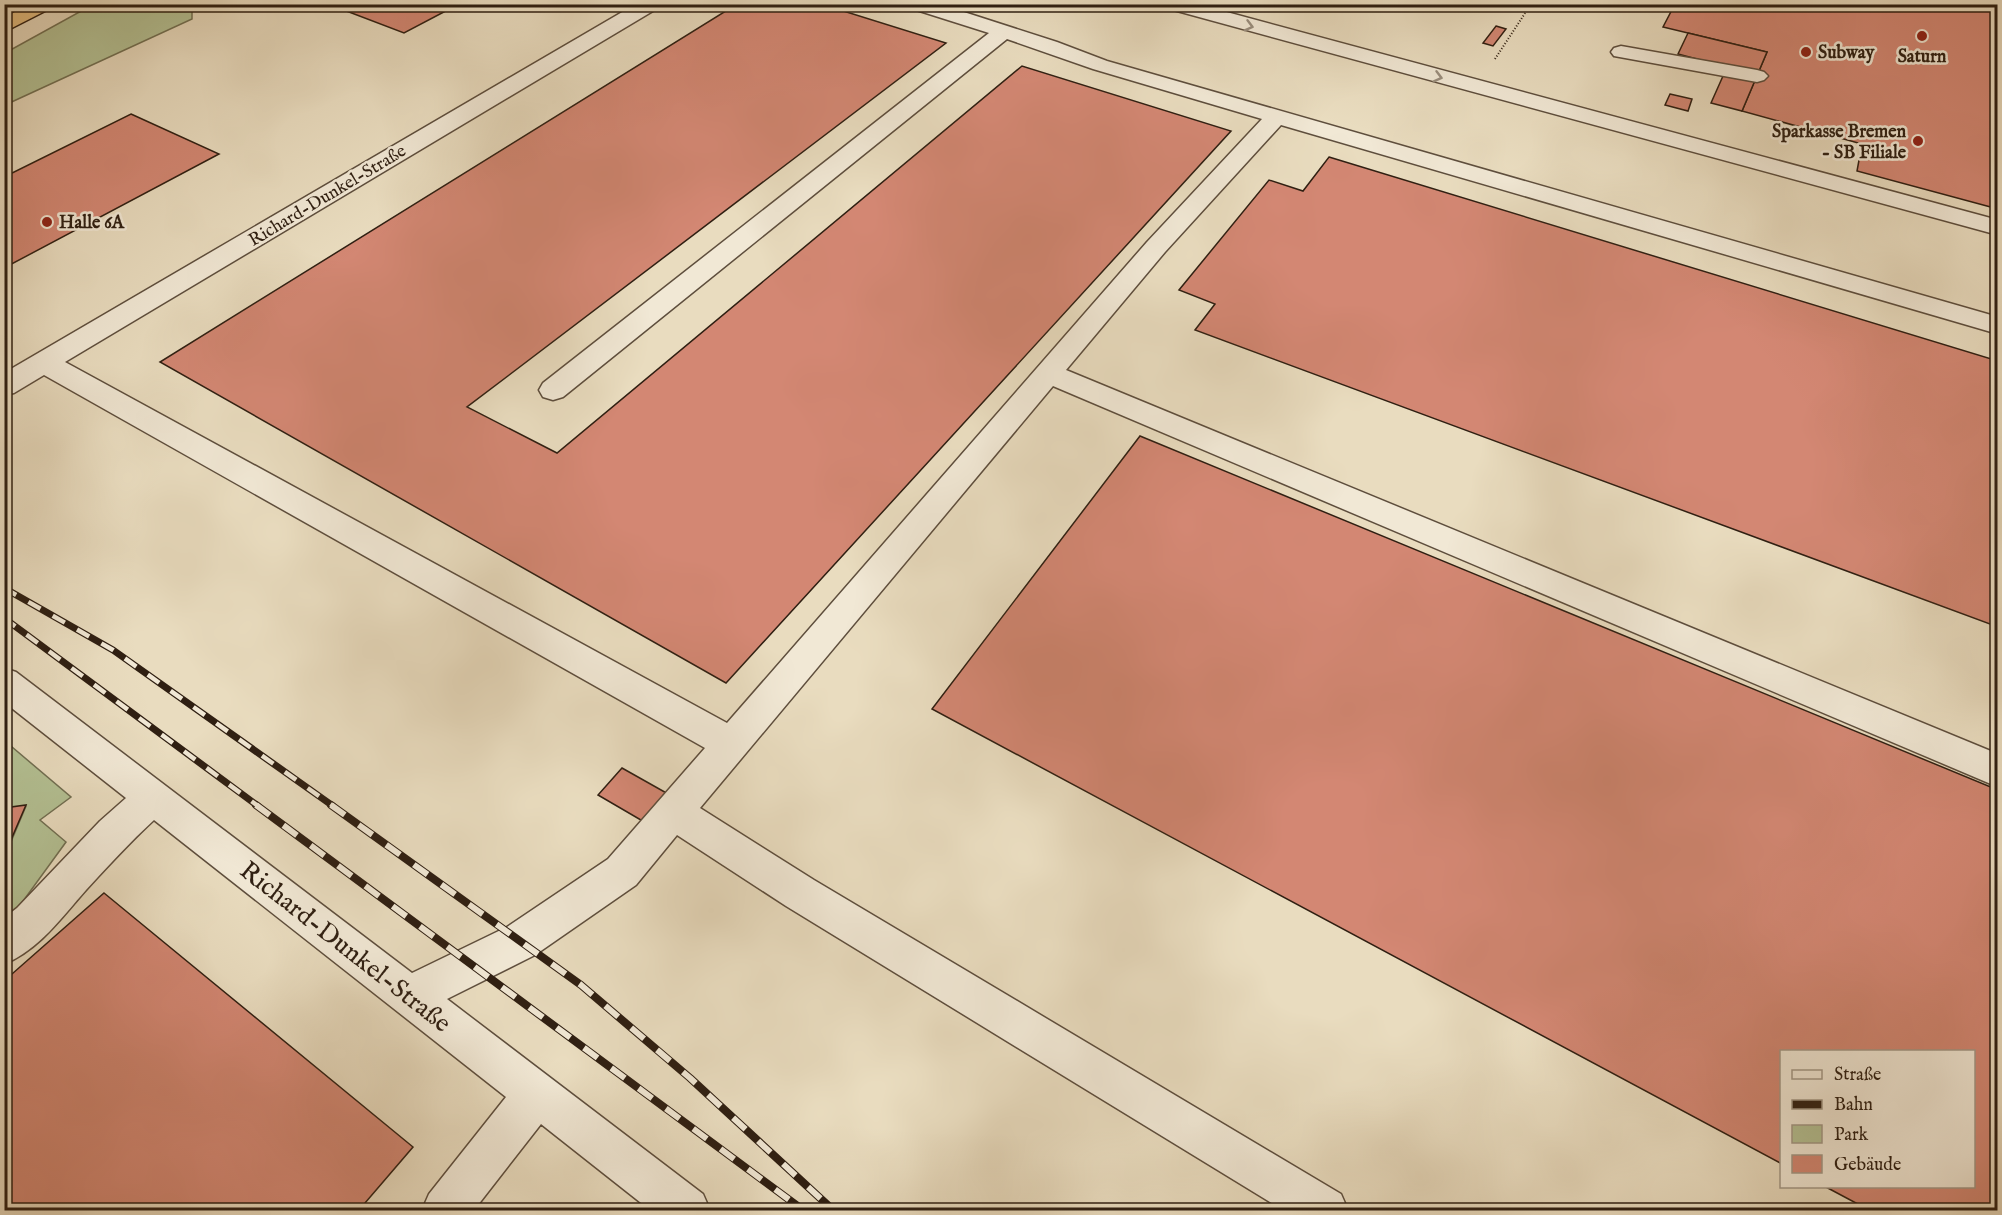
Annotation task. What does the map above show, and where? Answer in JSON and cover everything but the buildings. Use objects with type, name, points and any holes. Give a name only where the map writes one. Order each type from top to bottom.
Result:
[{"type":"highway","points":[[4,26],[44,4]]},
{"type":"street","name":"Richard-Dunkel-Straße","points":[[4,386],[651,4]]},
{"type":"street","points":[[917,4],[1100,65],[1998,326]]},
{"type":"street","points":[[1173,4],[1998,228]]},
{"type":"street","points":[[553,390],[1003,32]]},
{"type":"street","points":[[1622,52],[1757,76]]},
{"type":"street","points":[[409,996],[521,941],[622,872],[1156,247],[1277,116]]},
{"type":"street","points":[[45,363],[731,744]]},
{"type":"street","points":[[1048,373],[1998,771]]},
{"type":"street","name":"Richard-Dunkel-Straße","points":[[4,682],[687,1210]]},
{"type":"street","points":[[4,944],[31,922],[112,833],[153,797]]},
{"type":"street","points":[[673,812],[800,893],[1325,1210]]},
{"type":"street","points":[[445,1210],[537,1094]]},
{"type":"path","points":[[1474,87],[1531,4]]},
{"type":"green space","points":[[92,5],[192,5],[192,19],[5,105],[5,53]]},
{"type":"green space","points":[[5,741],[71,797],[40,820],[66,842],[5,926],[5,856],[26,806],[5,808]]},
{"type":"railway","points":[[4,588],[113,650],[333,806]]},
{"type":"railway","points":[[4,618],[258,806]]},
{"type":"railway","points":[[256,805],[803,1210]]},
{"type":"railway","points":[[331,805],[581,985],[690,1078],[833,1210]]},
{"type":"place","name":"Saturn","points":[[1922,36]]},
{"type":"place","name":"Subway","points":[[1806,52]]},
{"type":"place","name":"Sparkasse Bremen - SB Filiale","points":[[1918,141]]},
{"type":"place","name":"Halle 6A","points":[[47,222]]}]
